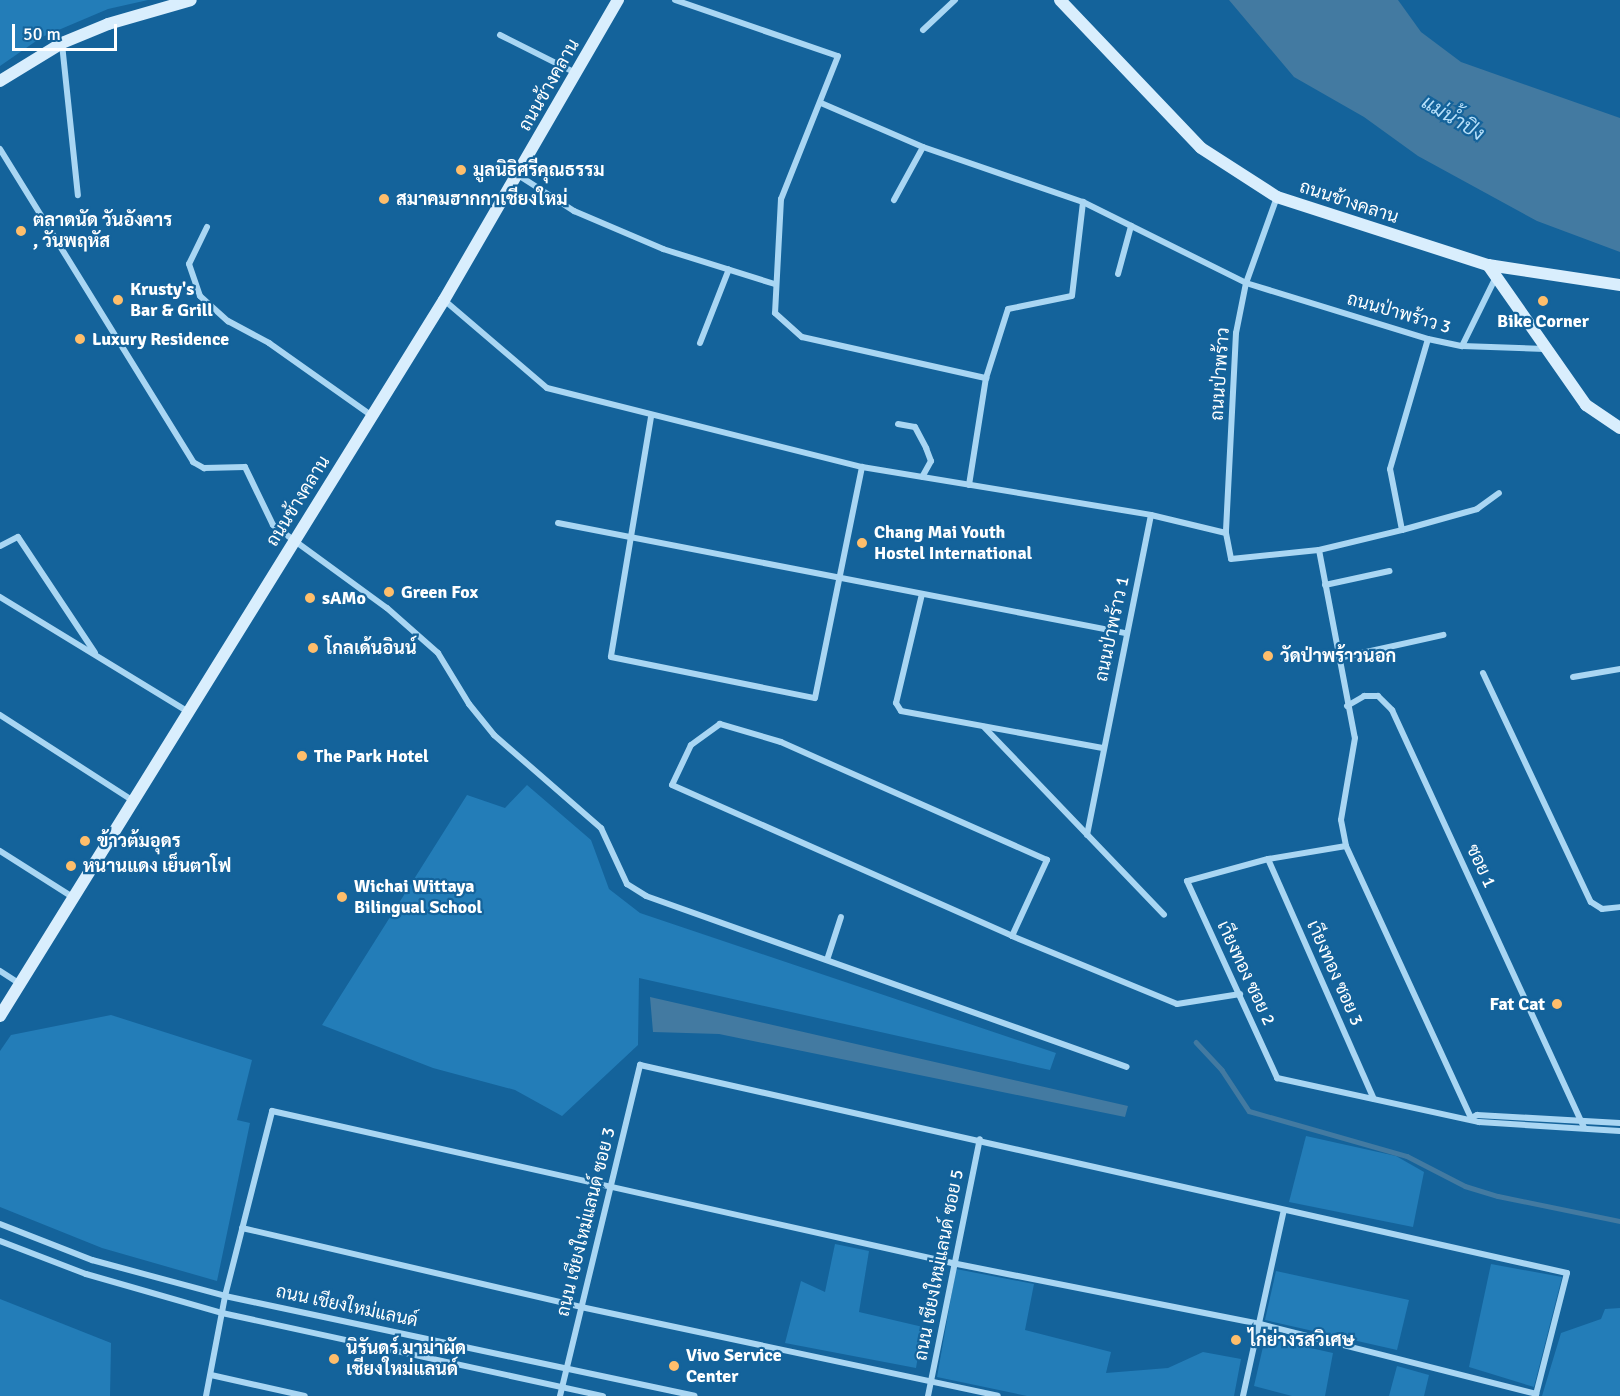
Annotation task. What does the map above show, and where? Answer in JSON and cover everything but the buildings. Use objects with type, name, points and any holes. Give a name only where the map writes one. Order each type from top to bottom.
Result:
[{"type":"street","points":[[0,81],[62,43],[108,24],[191,0]]},
{"type":"street","name":"ถนนช้างคลาน","points":[[0,1016],[191,713],[293,542],[444,300],[618,0]]},
{"type":"street","points":[[675,0],[838,56],[781,199],[775,313],[802,337],[986,378]]},
{"type":"street","points":[[923,30],[955,0]]},
{"type":"street","name":"ถนนช้างคลาน","points":[[1060,0],[1201,148],[1278,197],[1488,265],[1620,285]]},
{"type":"street","points":[[500,35],[576,73]]},
{"type":"street","points":[[62,43],[78,195]]},
{"type":"street","name":"ถนนป่าพร้าว 3","points":[[821,103],[923,147],[1083,202],[1246,283],[1428,339],[1462,346],[1547,349]]},
{"type":"street","points":[[894,200],[923,147]]},
{"type":"street","points":[[0,149],[193,462],[204,468],[245,467],[267,516],[293,542],[387,608],[438,653],[469,705],[494,735],[601,828],[627,884],[646,896],[1127,1067]]},
{"type":"street","points":[[518,175],[574,211],[663,249],[775,284]]},
{"type":"street","name":"ถนนป่าพร้าว","points":[[1278,197],[1246,283],[1236,333],[1226,533],[1231,559],[1319,550]]},
{"type":"street","points":[[969,485],[986,378],[1008,309],[1072,296],[1083,202]]},
{"type":"street","points":[[207,226],[189,264],[200,296],[228,321],[269,343],[372,416]]},
{"type":"street","points":[[1118,274],[1131,226]]},
{"type":"street","points":[[1488,265],[1587,405],[1620,428]]},
{"type":"street","points":[[700,343],[729,270]]},
{"type":"street","points":[[1462,346],[1497,276]]},
{"type":"street","points":[[444,300],[547,388],[651,417],[862,467],[1151,515],[1226,533]]},
{"type":"street","points":[[1402,530],[1390,469],[1428,339]]},
{"type":"street","points":[[651,417],[611,657],[815,698],[862,467]]},
{"type":"street","points":[[898,424],[915,427],[926,448],[931,461],[922,477]]},
{"type":"street","points":[[1470,1118],[1346,846],[1341,820],[1355,738],[1347,706],[1319,550],[1477,509],[1499,493]]},
{"type":"street","name":"ถนนป่าพร้าว 1","points":[[1088,835],[1125,633],[1151,515]]},
{"type":"street","points":[[558,523],[1125,633]]},
{"type":"street","points":[[0,546],[18,537],[97,656]]},
{"type":"street","points":[[1325,585],[1390,571]]},
{"type":"street","points":[[922,594],[896,703],[909,716],[1103,748]]},
{"type":"street","points":[[0,597],[191,713]]},
{"type":"street","points":[[1339,658],[1443,635]]},
{"type":"street","points":[[1573,677],[1620,669]]},
{"type":"street","points":[[1483,673],[1592,902],[1602,909],[1620,907]]},
{"type":"street","name":"ซอย 1","points":[[1347,706],[1364,696],[1378,696],[1392,710],[1583,1120],[1584,1128]]},
{"type":"street","points":[[0,715],[135,802]]},
{"type":"street","points":[[1012,936],[1047,860],[781,742],[720,724],[691,745],[672,785],[1012,936],[1176,1004],[1240,994]]},
{"type":"street","points":[[984,727],[1164,915]]},
{"type":"street","points":[[1268,859],[1346,846]]},
{"type":"street","points":[[0,851],[75,898]]},
{"type":"street","name":"เาียงทอง ซอย 2","points":[[1268,859],[1186,881],[1277,1078],[1374,1099]]},
{"type":"street","name":"เาียงทอง ซอย 3","points":[[1268,859],[1374,1099]]},
{"type":"street","points":[[827,960],[841,917]]},
{"type":"street","points":[[0,971],[20,985]]},
{"type":"street","name":"ถนน เชียงใหม่แลนด์ ซอย 3","points":[[560,1396],[640,1065],[980,1139]]},
{"type":"street","points":[[1374,1099],[1470,1118],[1479,1122],[1620,1131]]},
{"type":"street","points":[[206,1396],[225,1296],[272,1111],[952,1263],[1260,1324],[1536,1395],[1567,1273],[980,1139]]},
{"type":"street","points":[[1470,1118],[1477,1115],[1620,1123]]},
{"type":"street","name":"ถนน เชียงใหม่แลนด์ ซอย 5","points":[[928,1396],[952,1263],[980,1139]]},
{"type":"street","points":[[1243,1396],[1284,1210]]},
{"type":"street","name":"ถนน เชียงใหม่แลนด์","points":[[0,1224],[92,1260],[225,1296],[694,1396]]},
{"type":"street","points":[[242,1228],[581,1307],[998,1396]]},
{"type":"street","name":"ถนน เชียงใหม่แลนด์","points":[[0,1241],[86,1274],[222,1313],[603,1396]]},
{"type":"street","points":[[211,1375],[305,1396]]},
{"type":"shaded area","points":[[0,0],[148,0],[108,9],[42,37],[0,66]]},
{"type":"shaded area","points":[[527,785],[591,840],[609,889],[640,913],[1056,1053],[1050,1070],[639,978],[638,1045],[562,1116],[515,1090],[433,1068],[322,1025],[467,795],[505,808]]},
{"type":"shaded area","points":[[111,1015],[252,1060],[237,1120],[250,1123],[217,1281],[102,1248],[0,1207],[0,1051],[11,1035]]},
{"type":"shaded area","points":[[1306,1136],[1396,1156],[1424,1172],[1413,1227],[1289,1202]]},
{"type":"shaded area","points":[[835,1244],[869,1251],[859,1312],[923,1327],[916,1368],[785,1343],[801,1281],[825,1292]]},
{"type":"shaded area","points":[[1491,1264],[1562,1277],[1534,1387],[1469,1367]]},
{"type":"shaded area","points":[[956,1269],[1034,1284],[1025,1330],[1111,1352],[1106,1373],[1168,1368],[1203,1352],[1241,1359],[1234,1396],[1027,1396],[937,1377]]},
{"type":"shaded area","points":[[1276,1271],[1409,1300],[1397,1350],[1265,1320]]},
{"type":"shaded area","points":[[0,1299],[111,1343],[110,1396],[0,1396]]},
{"type":"shaded area","points":[[1620,1308],[1620,1396],[1542,1396],[1561,1333],[1601,1319],[1605,1309]]},
{"type":"shaded area","points":[[1265,1338],[1333,1353],[1325,1396],[1292,1396],[1254,1386]]},
{"type":"shaded area","points":[[1397,1366],[1429,1375],[1424,1396],[1389,1396]]},
{"type":"water","name":"แม่น้ำปิง","points":[[1229,0],[1398,0],[1421,32],[1461,62],[1620,118],[1620,252],[1537,221],[1418,156],[1364,117],[1294,77]]},
{"type":"water","points":[[650,997],[1128,1106],[1125,1117],[719,1034],[653,1032]]},
{"type":"waterway","points":[[1196,1042],[1222,1070],[1249,1111],[1407,1156],[1465,1186],[1498,1196],[1620,1221]]},
{"type":"place","name":"มูลนิธิศรีคุณธรรม","points":[[461,170]]},
{"type":"place","name":"สมาคมฮากกาเชียงใหม่","points":[[384,199]]},
{"type":"place","name":"ตลาดนัด วันอังคาร , วันพฤหัส","points":[[21,231]]},
{"type":"place","name":"Krusty's Bar & Grill","points":[[118,300]]},
{"type":"place","name":"Bike Corner","points":[[1543,301]]},
{"type":"place","name":"Luxury Residence","points":[[80,339]]},
{"type":"place","name":"Chang Mai Youth Hostel International","points":[[862,543]]},
{"type":"place","name":"Green Fox","points":[[389,592]]},
{"type":"place","name":"sAMo","points":[[310,598]]},
{"type":"place","name":"โกลเด้นอินน์","points":[[313,648]]},
{"type":"place","name":"วัดป่าพร้าวนอก","points":[[1268,656]]},
{"type":"place","name":"The Park Hotel","points":[[302,756]]},
{"type":"place","name":"ข้าวต้มอุดร","points":[[85,841]]},
{"type":"place","name":"หนานแดง เย็นตาโฟ","points":[[71,866]]},
{"type":"place","name":"Wichai Wittaya Bilingual School","points":[[342,897]]},
{"type":"place","name":"Fat Cat","points":[[1557,1004]]},
{"type":"place","name":"ไก่ย่างรสวิเศษ","points":[[1236,1340]]},
{"type":"place","name":"นิรันดร์ มาม่าผัด เชียงใหม่แลนด์","points":[[334,1359]]},
{"type":"place","name":"Vivo Service Center","points":[[674,1366]]}]
